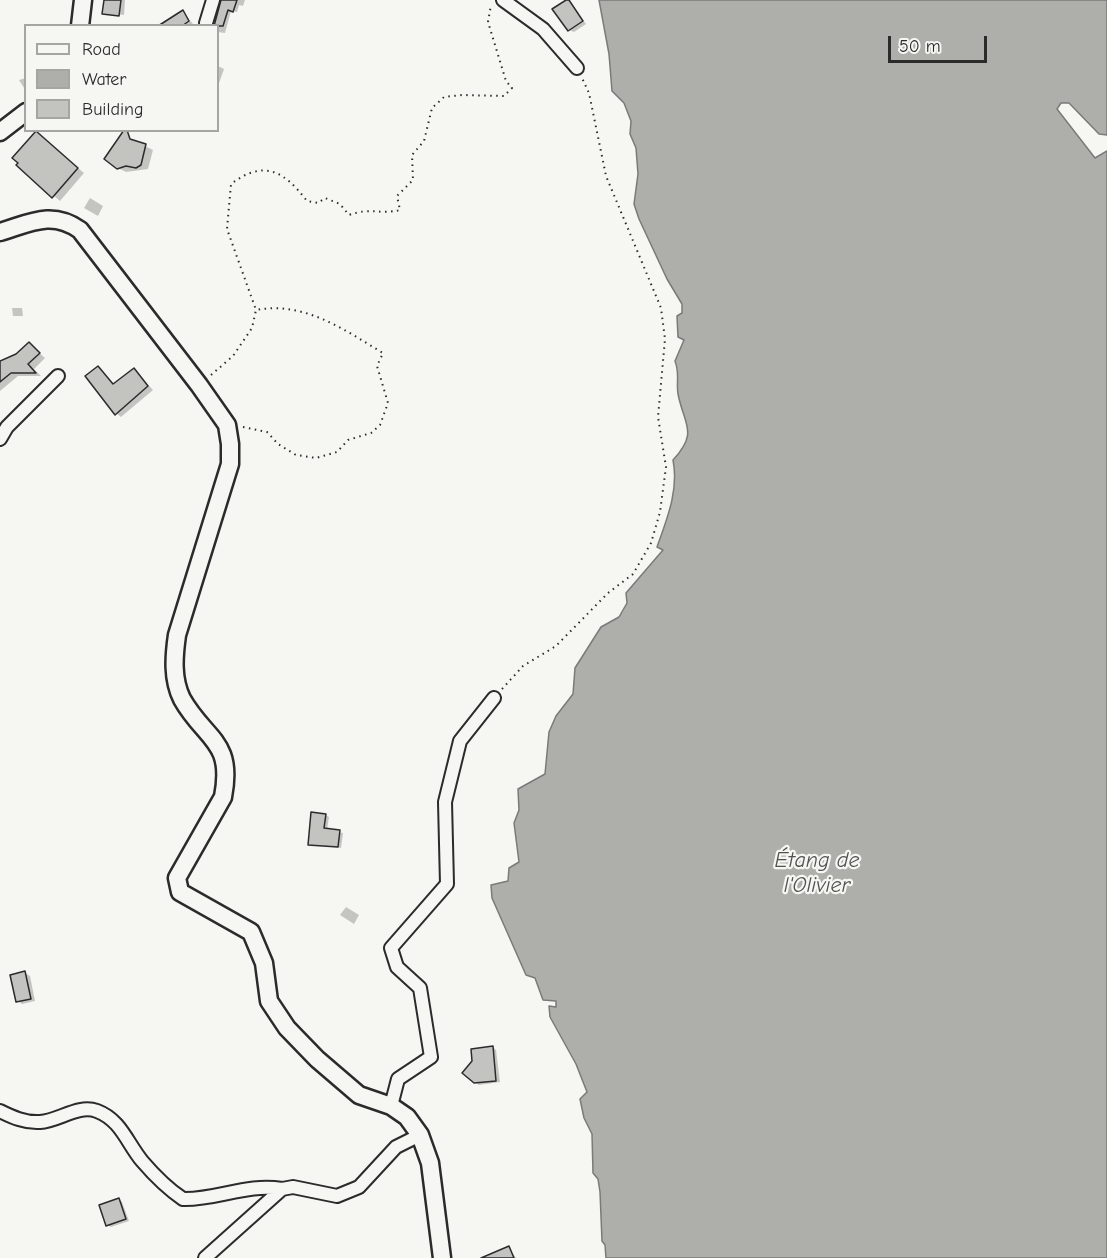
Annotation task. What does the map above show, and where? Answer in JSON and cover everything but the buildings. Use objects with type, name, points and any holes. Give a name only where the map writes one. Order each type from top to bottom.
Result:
[{"type":"street","points":[[80,24],[82,0]]},
{"type":"street","points":[[206,23],[213,0]]},
{"type":"street","points":[[503,0],[543,29],[577,68]]},
{"type":"street","points":[[0,132],[24,114]]},
{"type":"street","points":[[0,232],[54,219],[66,221],[80,230],[200,385],[227,425],[230,464],[177,635],[173,663],[182,698],[217,742],[227,765],[226,784],[223,797],[177,878],[180,892],[251,932],[264,963],[269,1001],[287,1028],[317,1059],[359,1095],[391,1106],[407,1117],[420,1135],[430,1163],[442,1258]]},
{"type":"street","points":[[0,439],[7,427],[58,376]]},
{"type":"street","points":[[391,1106],[398,1079],[432,1057],[420,988],[397,967],[391,948],[447,884],[445,802],[460,741],[494,698]]},
{"type":"street","points":[[0,1111],[17,1119],[40,1122],[80,1110],[94,1110],[110,1117],[141,1160],[183,1199],[197,1200],[264,1186],[282,1189],[293,1187],[337,1196],[359,1187],[396,1147],[420,1135]]},
{"type":"street","points":[[205,1258],[282,1189]]},
{"type":"path","points":[[200,385],[233,356],[252,328],[256,310],[227,229],[231,184],[247,171],[271,170],[292,182],[307,201],[318,202],[324,198],[340,204],[349,215],[364,209],[387,213],[400,210],[397,196],[413,180],[412,155],[424,141],[432,108],[444,98],[462,94],[504,96],[512,88],[506,81],[488,22],[492,0]]},
{"type":"path","points":[[494,698],[523,666],[556,646],[608,593],[633,574],[651,543],[660,512],[666,467],[658,417],[665,339],[661,308],[606,176],[589,93],[577,68]]},
{"type":"path","points":[[227,425],[267,432],[278,444],[296,455],[316,458],[337,452],[348,440],[371,433],[380,424],[388,403],[377,366],[383,353],[322,317],[277,306],[256,310]]},
{"type":"water","name":"Étang de l'Olivier","points":[[599,0],[1107,0],[1107,135],[1099,134],[1069,103],[1061,103],[1057,109],[1095,158],[1107,151],[1107,1258],[606,1258],[605,1245],[602,1241],[600,1192],[598,1179],[593,1173],[592,1134],[584,1118],[580,1099],[587,1092],[576,1064],[550,1017],[549,1006],[556,1007],[556,1001],[543,1000],[535,978],[526,975],[492,898],[491,885],[508,881],[509,868],[519,862],[514,823],[519,810],[518,789],[545,774],[549,732],[556,716],[573,694],[575,668],[601,627],[619,617],[627,603],[626,593],[663,550],[657,547],[673,493],[673,460],[686,442],[688,435],[678,394],[675,361],[684,340],[678,337],[677,316],[682,313],[682,304],[667,279],[634,204],[638,174],[636,148],[630,134],[631,121],[624,103],[612,91],[609,54]]}]
